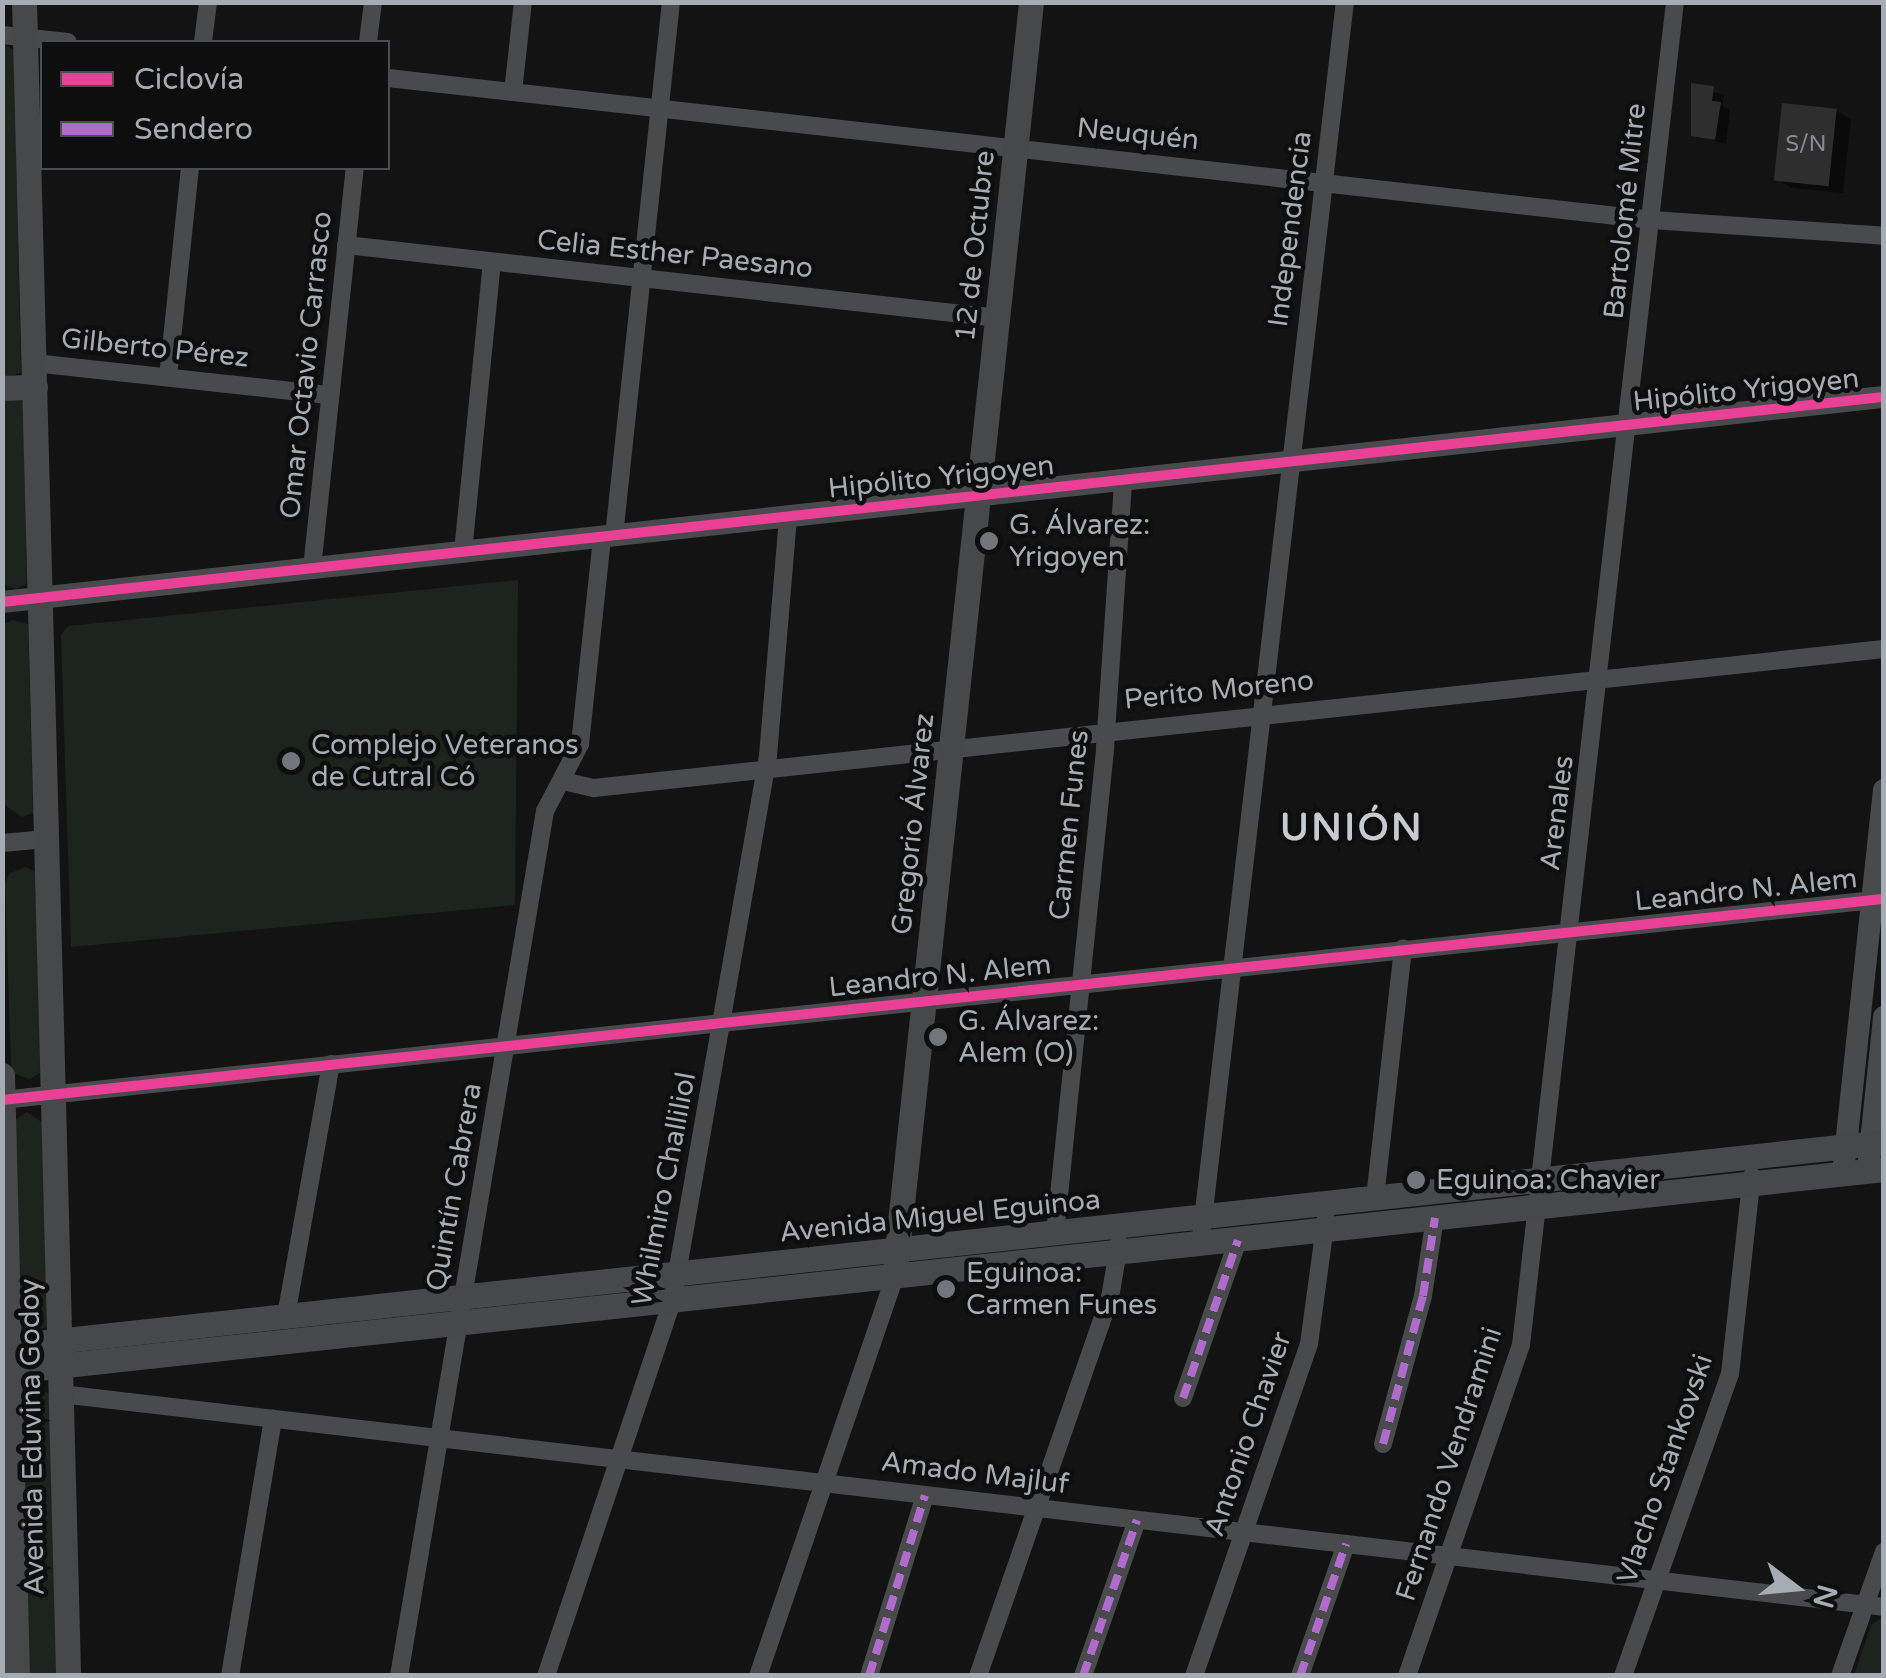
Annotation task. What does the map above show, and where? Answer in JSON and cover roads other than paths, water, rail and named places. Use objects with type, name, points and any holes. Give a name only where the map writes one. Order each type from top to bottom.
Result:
[{"type":"main road","name":"Avenida Eduvina Godoy","points":[[24,2],[14,36],[34,375],[68,1676]]},
{"type":"main road","name":"12 de Octubre","points":[[979,496],[1031,2]]},
{"type":"main road","points":[[2,388],[34,375]]},
{"type":"main road","name":"Gregorio Álvarez","points":[[894,1278],[979,496]]},
{"type":"main road","name":"Avenida Eduvina Godoy","points":[[2,1075],[6,1359],[17,1676]]},
{"type":"main road","name":"Avenida Miguel Eguinoa","points":[[60,1353],[286,1316],[1866,1143]]},
{"type":"main road","name":"Avenida Miguel Eguinoa","points":[[6,1359],[459,1324],[1865,1171]]},
{"type":"street","points":[[204,40],[208,2]]},
{"type":"street","points":[[368,40],[373,2]]},
{"type":"street","points":[[513,92],[523,2]]},
{"type":"street","name":"Quintín Cabrera","points":[[399,1676],[545,811],[580,744],[641,278],[671,2]]},
{"type":"street","name":"Independencia","points":[[1200,1244],[1344,2]]},
{"type":"street","name":"Bartolomé Mitre","points":[[1630,425],[1675,2]]},
{"type":"street","points":[[14,36],[50,40]]},
{"type":"street","name":"Neuquén","points":[[390,78],[1652,220],[1884,236]]},
{"type":"street","points":[[168,377],[190,170]]},
{"type":"street","name":"Omar Octavio Carrasco","points":[[312,568],[355,170]]},
{"type":"street","name":"Celia Esther Paesano","points":[[346,245],[998,318]]},
{"type":"street","points":[[463,552],[492,262]]},
{"type":"street","name":"Gilberto Pérez","points":[[34,375],[168,377],[330,395]]},
{"type":"street","name":"Hipólito Yrigoyen","points":[[2,602],[1884,397]]},
{"type":"street","name":"Arenales","points":[[1538,1207],[1630,425]]},
{"type":"street","name":"Carmen Funes","points":[[1055,1234],[1106,730],[1122,480]]},
{"type":"street","name":"Whilmiro Challiliol","points":[[546,1676],[672,1302],[766,768],[788,517]]},
{"type":"street","name":"Perito Moreno","points":[[562,781],[594,788],[952,746],[1884,650]]},
{"type":"street","points":[[1865,1171],[1884,790]]},
{"type":"street","points":[[2,843],[47,839]]},
{"type":"street","name":"Leandro N. Alem","points":[[3,1100],[1878,899]]},
{"type":"street","points":[[1375,1198],[1403,949]]},
{"type":"street","points":[[1866,1143],[1884,1017]]},
{"type":"street","points":[[286,1316],[331,1064]]},
{"type":"street","name":"Vlacho Stankovski","points":[[1623,1676],[1730,1374],[1754,1156]]},
{"type":"street","name":"Antonio Chavier","points":[[1194,1676],[1310,1344],[1328,1204]]},
{"type":"street","name":"Fernando Vendramini","points":[[1407,1676],[1518,1357],[1538,1207]]},
{"type":"street","points":[[1383,1444],[1423,1296],[1435,1218]]},
{"type":"street","points":[[978,1676],[1112,1290],[1120,1227]]},
{"type":"street","points":[[1184,1398],[1238,1240]]},
{"type":"street","name":"Gregorio Álvarez","points":[[758,1676],[894,1278]]},
{"type":"street","name":"Amado Majluf","points":[[61,1394],[1874,1606]]},
{"type":"street","points":[[230,1676],[273,1419]]},
{"type":"street","points":[[869,1676],[925,1495]]},
{"type":"street","points":[[1083,1676],[1138,1520]]},
{"type":"street","points":[[1300,1676],[1346,1544]]},
{"type":"street","points":[[1840,1676],[1874,1606],[1884,1552]]},
{"type":"place","name":"G. Álvarez: Yrigoyen","points":[[989,541]]},
{"type":"place","name":"Complejo Veteranos de Cutral Có","points":[[291,761]]},
{"type":"place","name":"G. Álvarez: Alem (O)","points":[[938,1037]]},
{"type":"place","name":"Eguinoa: Chavier","points":[[1416,1180]]},
{"type":"place","name":"Eguinoa: Carmen Funes","points":[[946,1289]]},
{"type":"district","name":"UNIÓN","points":[[1352,829]]}]
